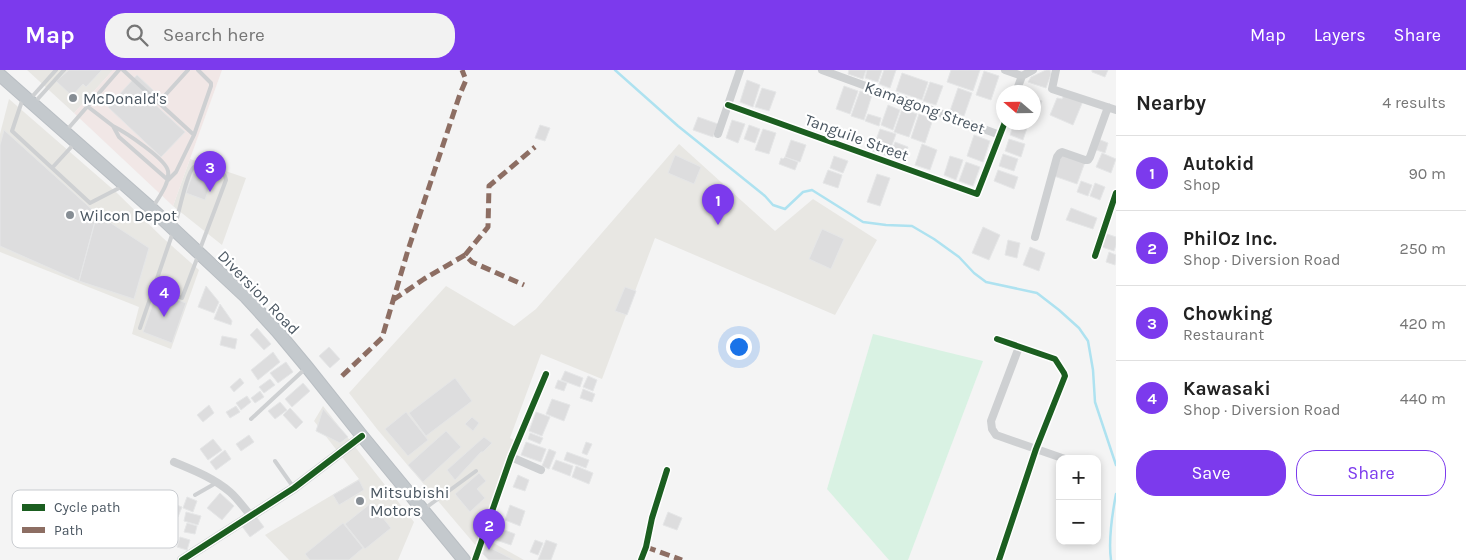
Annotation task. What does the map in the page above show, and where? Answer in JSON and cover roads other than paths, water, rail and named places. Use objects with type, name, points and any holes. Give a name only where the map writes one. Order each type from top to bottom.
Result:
[{"type":"highway","name":"Diversion Road","points":[[0,75],[152,209],[246,297],[307,367],[464,560]]},
{"type":"street","points":[[718,134],[740,70]]},
{"type":"street","name":"Kamagong Street","points":[[822,70],[1000,135]]},
{"type":"street","points":[[1005,70],[1022,76]]},
{"type":"street","points":[[1019,85],[1022,76],[1033,70]]},
{"type":"street","points":[[1056,70],[1052,89],[1116,110]]},
{"type":"street","name":"Tanguile Street","points":[[728,105],[977,194],[1000,135]]},
{"type":"street","points":[[1035,237],[1057,157],[1062,152],[1088,160],[1108,108]]},
{"type":"street","points":[[1000,135],[1002,130]]},
{"type":"street","points":[[1095,256],[1116,193]]},
{"type":"street","points":[[997,339],[1055,359],[1065,376],[1036,449],[999,560]]},
{"type":"street","points":[[1020,347],[991,421],[992,428],[996,435],[1056,456]]},
{"type":"street","points":[[475,560],[512,457],[546,374]]},
{"type":"street","points":[[182,560],[294,488],[362,436]]},
{"type":"street","points":[[512,457],[541,470]]},
{"type":"street","points":[[174,462],[216,482],[230,492],[251,516]]},
{"type":"street","points":[[641,560],[646,548],[652,518],[668,470]]},
{"type":"lane","points":[[56,70],[29,100],[12,131],[90,203],[125,185]]},
{"type":"lane","points":[[29,100],[64,70]]},
{"type":"lane","points":[[159,102],[188,70]]},
{"type":"lane","points":[[152,209],[168,180],[176,172],[194,135],[211,86],[211,83],[198,70]]},
{"type":"lane","points":[[65,133],[118,71],[159,102],[194,135]]},
{"type":"lane","points":[[87,106],[162,160],[168,170],[168,180]]},
{"type":"lane","points":[[113,126],[119,138],[168,180]]},
{"type":"lane","points":[[52,168],[75,142]]},
{"type":"lane","points":[[140,328],[154,287],[174,231],[191,169],[201,165],[223,173],[226,176],[226,180],[182,298],[154,287]]},
{"type":"lane","points":[[251,419],[307,367]]},
{"type":"lane","points":[[275,461],[294,488]]},
{"type":"lane","points":[[422,510],[476,470]]},
{"type":"lane","points":[[195,495],[216,482]]},
{"type":"waterway","points":[[615,70],[678,126],[765,196],[773,205],[785,209],[803,192],[812,190],[863,222],[912,226],[959,257],[974,273],[986,282],[1037,293],[1059,310],[1079,328],[1088,341],[1093,370],[1095,402],[1116,465]]},
{"type":"waterway","points":[[1111,560],[1110,535],[1116,494]]},
{"type":"place","name":"McDonald's","points":[[73,98]]},
{"type":"place","name":"Chowking","points":[[210,192]]},
{"type":"place","name":"Wilcon Depot","points":[[70,215]]},
{"type":"place","name":"Autokid","points":[[718,225]]},
{"type":"place","name":"Kawasaki","points":[[164,317]]},
{"type":"place","name":"Mitsubishi Motors","points":[[360,501]]},
{"type":"place","name":"PhilOz Inc.","points":[[489,550]]}]
